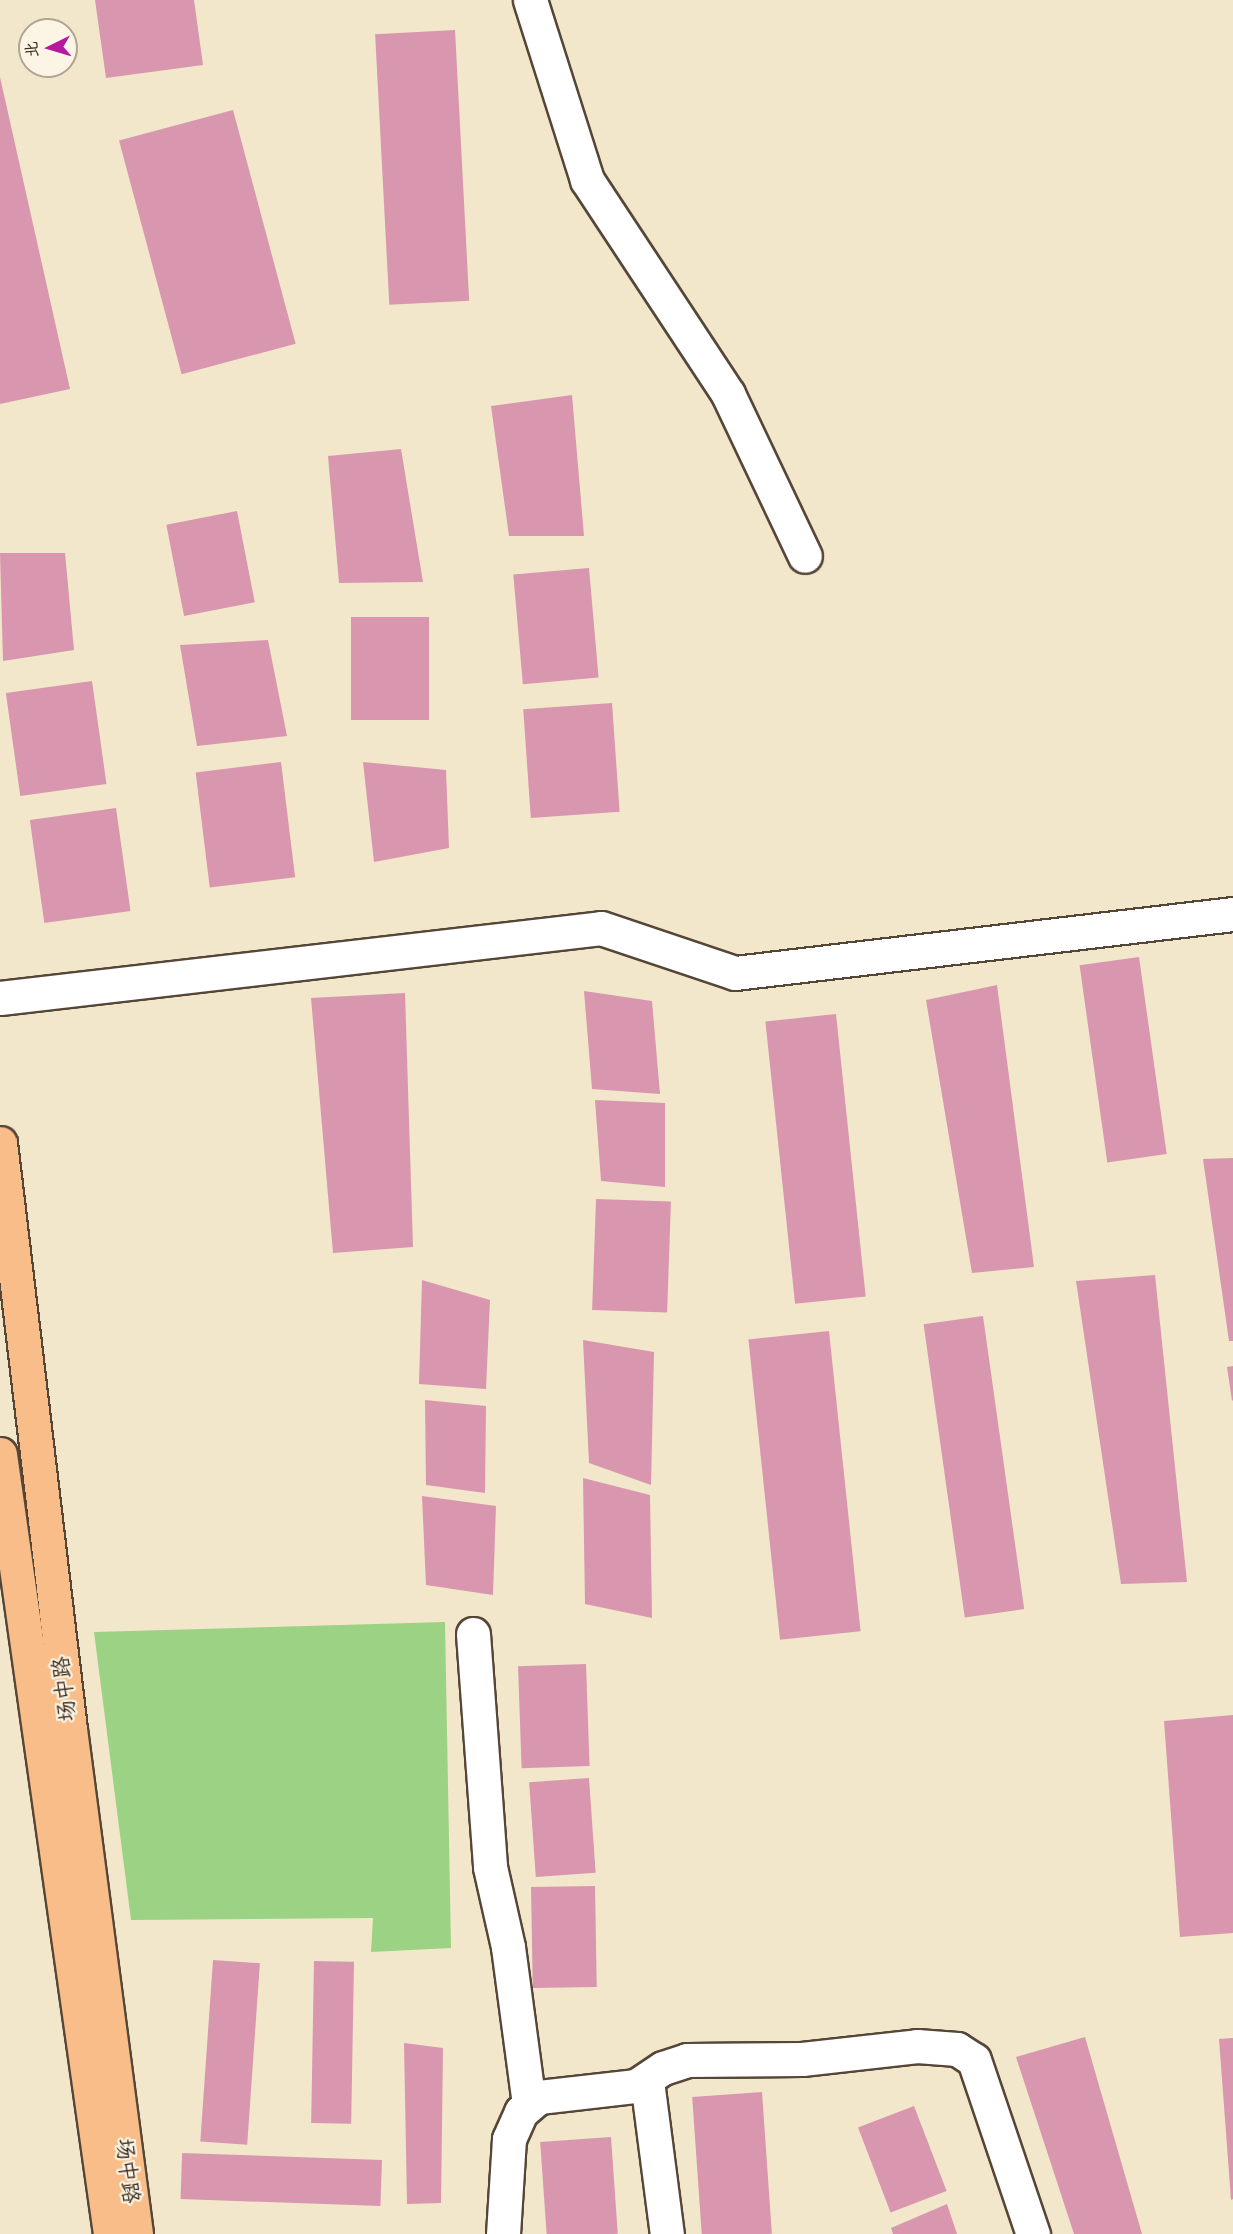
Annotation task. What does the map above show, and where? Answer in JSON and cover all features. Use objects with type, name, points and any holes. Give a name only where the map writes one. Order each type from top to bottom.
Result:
[{"type":"main road","name":"场中路","points":[[0,1143],[68,1717],[136,2234]]},
{"type":"main road","name":"场中路","points":[[0,1454],[110,2234]]},
{"type":"street","points":[[530,0],[587,180],[728,394],[805,556]]},
{"type":"street","points":[[0,998],[601,928],[735,973],[1233,914]]},
{"type":"street","points":[[473,1634],[490,1867],[508,1947],[529,2104]]},
{"type":"street","points":[[503,2234],[506,2153],[514,2124],[529,2104],[550,2094],[627,2088],[647,2081],[663,2068],[687,2060],[802,2059],[918,2046],[957,2049],[967,2053],[979,2071],[1033,2234]]},
{"type":"street","points":[[647,2081],[668,2234]]},
{"type":"green space","points":[[445,1622],[451,1948],[371,1952],[373,1918],[131,1920],[94,1632]]},
{"type":"building","points":[[95,0],[194,0],[203,65],[106,78]]},
{"type":"building","points":[[455,30],[469,301],[389,305],[375,34]]},
{"type":"building","points":[[0,77],[70,389],[0,404]]},
{"type":"building","points":[[233,110],[296,344],[182,374],[119,141]]},
{"type":"building","points":[[572,395],[584,536],[509,536],[491,406]]},
{"type":"building","points":[[401,449],[423,582],[339,583],[328,456]]},
{"type":"building","points":[[237,511],[255,602],[184,616],[166,525]]},
{"type":"building","points":[[0,553],[65,553],[74,650],[3,661]]},
{"type":"building","points":[[589,568],[599,678],[523,684],[513,575]]},
{"type":"building","points":[[351,617],[429,617],[429,720],[351,720]]},
{"type":"building","points":[[268,640],[287,736],[197,746],[180,645]]},
{"type":"building","points":[[92,681],[106,784],[20,796],[6,693]]},
{"type":"building","points":[[612,703],[620,812],[531,818],[523,709]]},
{"type":"building","points":[[281,762],[295,877],[210,888],[196,772]]},
{"type":"building","points":[[363,762],[446,770],[449,848],[374,862]]},
{"type":"building","points":[[116,808],[130,911],[44,923],[30,820]]},
{"type":"building","points":[[1139,957],[1167,1154],[1107,1162],[1080,965]]},
{"type":"building","points":[[997,985],[1034,1267],[972,1273],[926,1000]]},
{"type":"building","points":[[584,991],[652,1001],[660,1094],[592,1089]]},
{"type":"building","points":[[405,993],[413,1247],[333,1253],[311,998]]},
{"type":"building","points":[[836,1014],[866,1296],[795,1304],[765,1021]]},
{"type":"building","points":[[595,1100],[665,1103],[665,1187],[601,1181]]},
{"type":"building","points":[[1233,1158],[1233,1341],[1229,1341],[1203,1159]]},
{"type":"building","points":[[596,1199],[671,1202],[667,1313],[592,1310]]},
{"type":"building","points":[[1155,1275],[1187,1582],[1121,1584],[1076,1281]]},
{"type":"building","points":[[422,1280],[490,1300],[486,1389],[419,1384]]},
{"type":"building","points":[[983,1316],[1024,1609],[965,1617],[924,1324]]},
{"type":"building","points":[[829,1331],[861,1631],[780,1640],[748,1339]]},
{"type":"building","points":[[583,1340],[654,1352],[651,1485],[589,1463]]},
{"type":"building","points":[[1233,1366],[1233,1400],[1232,1401],[1227,1367]]},
{"type":"building","points":[[425,1400],[486,1406],[485,1493],[426,1485]]},
{"type":"building","points":[[583,1478],[650,1495],[652,1618],[585,1604]]},
{"type":"building","points":[[422,1496],[496,1506],[493,1595],[426,1585]]},
{"type":"building","points":[[586,1664],[590,1766],[522,1768],[518,1666]]},
{"type":"building","points":[[1233,1715],[1233,1933],[1180,1937],[1164,1721]]},
{"type":"building","points":[[589,1778],[596,1873],[536,1877],[529,1782]]},
{"type":"building","points":[[595,1886],[597,1987],[533,1988],[531,1887]]},
{"type":"building","points":[[213,1960],[260,1963],[247,2145],[200,2142]]},
{"type":"building","points":[[314,1961],[354,1962],[351,2124],[311,2123]]},
{"type":"building","points":[[1085,2037],[1142,2234],[1074,2234],[1016,2057]]},
{"type":"building","points":[[1233,2038],[1233,2199],[1231,2200],[1219,2039]]},
{"type":"building","points":[[404,2043],[443,2048],[441,2203],[407,2204]]},
{"type":"building","points":[[762,2092],[772,2234],[702,2234],[692,2097]]},
{"type":"building","points":[[914,2106],[947,2191],[891,2212],[858,2128]]},
{"type":"building","points":[[611,2137],[618,2234],[547,2234],[540,2142]]},
{"type":"building","points":[[182,2153],[382,2160],[380,2206],[181,2199]]},
{"type":"building","points":[[947,2204],[957,2234],[893,2234],[891,2228]]}]
